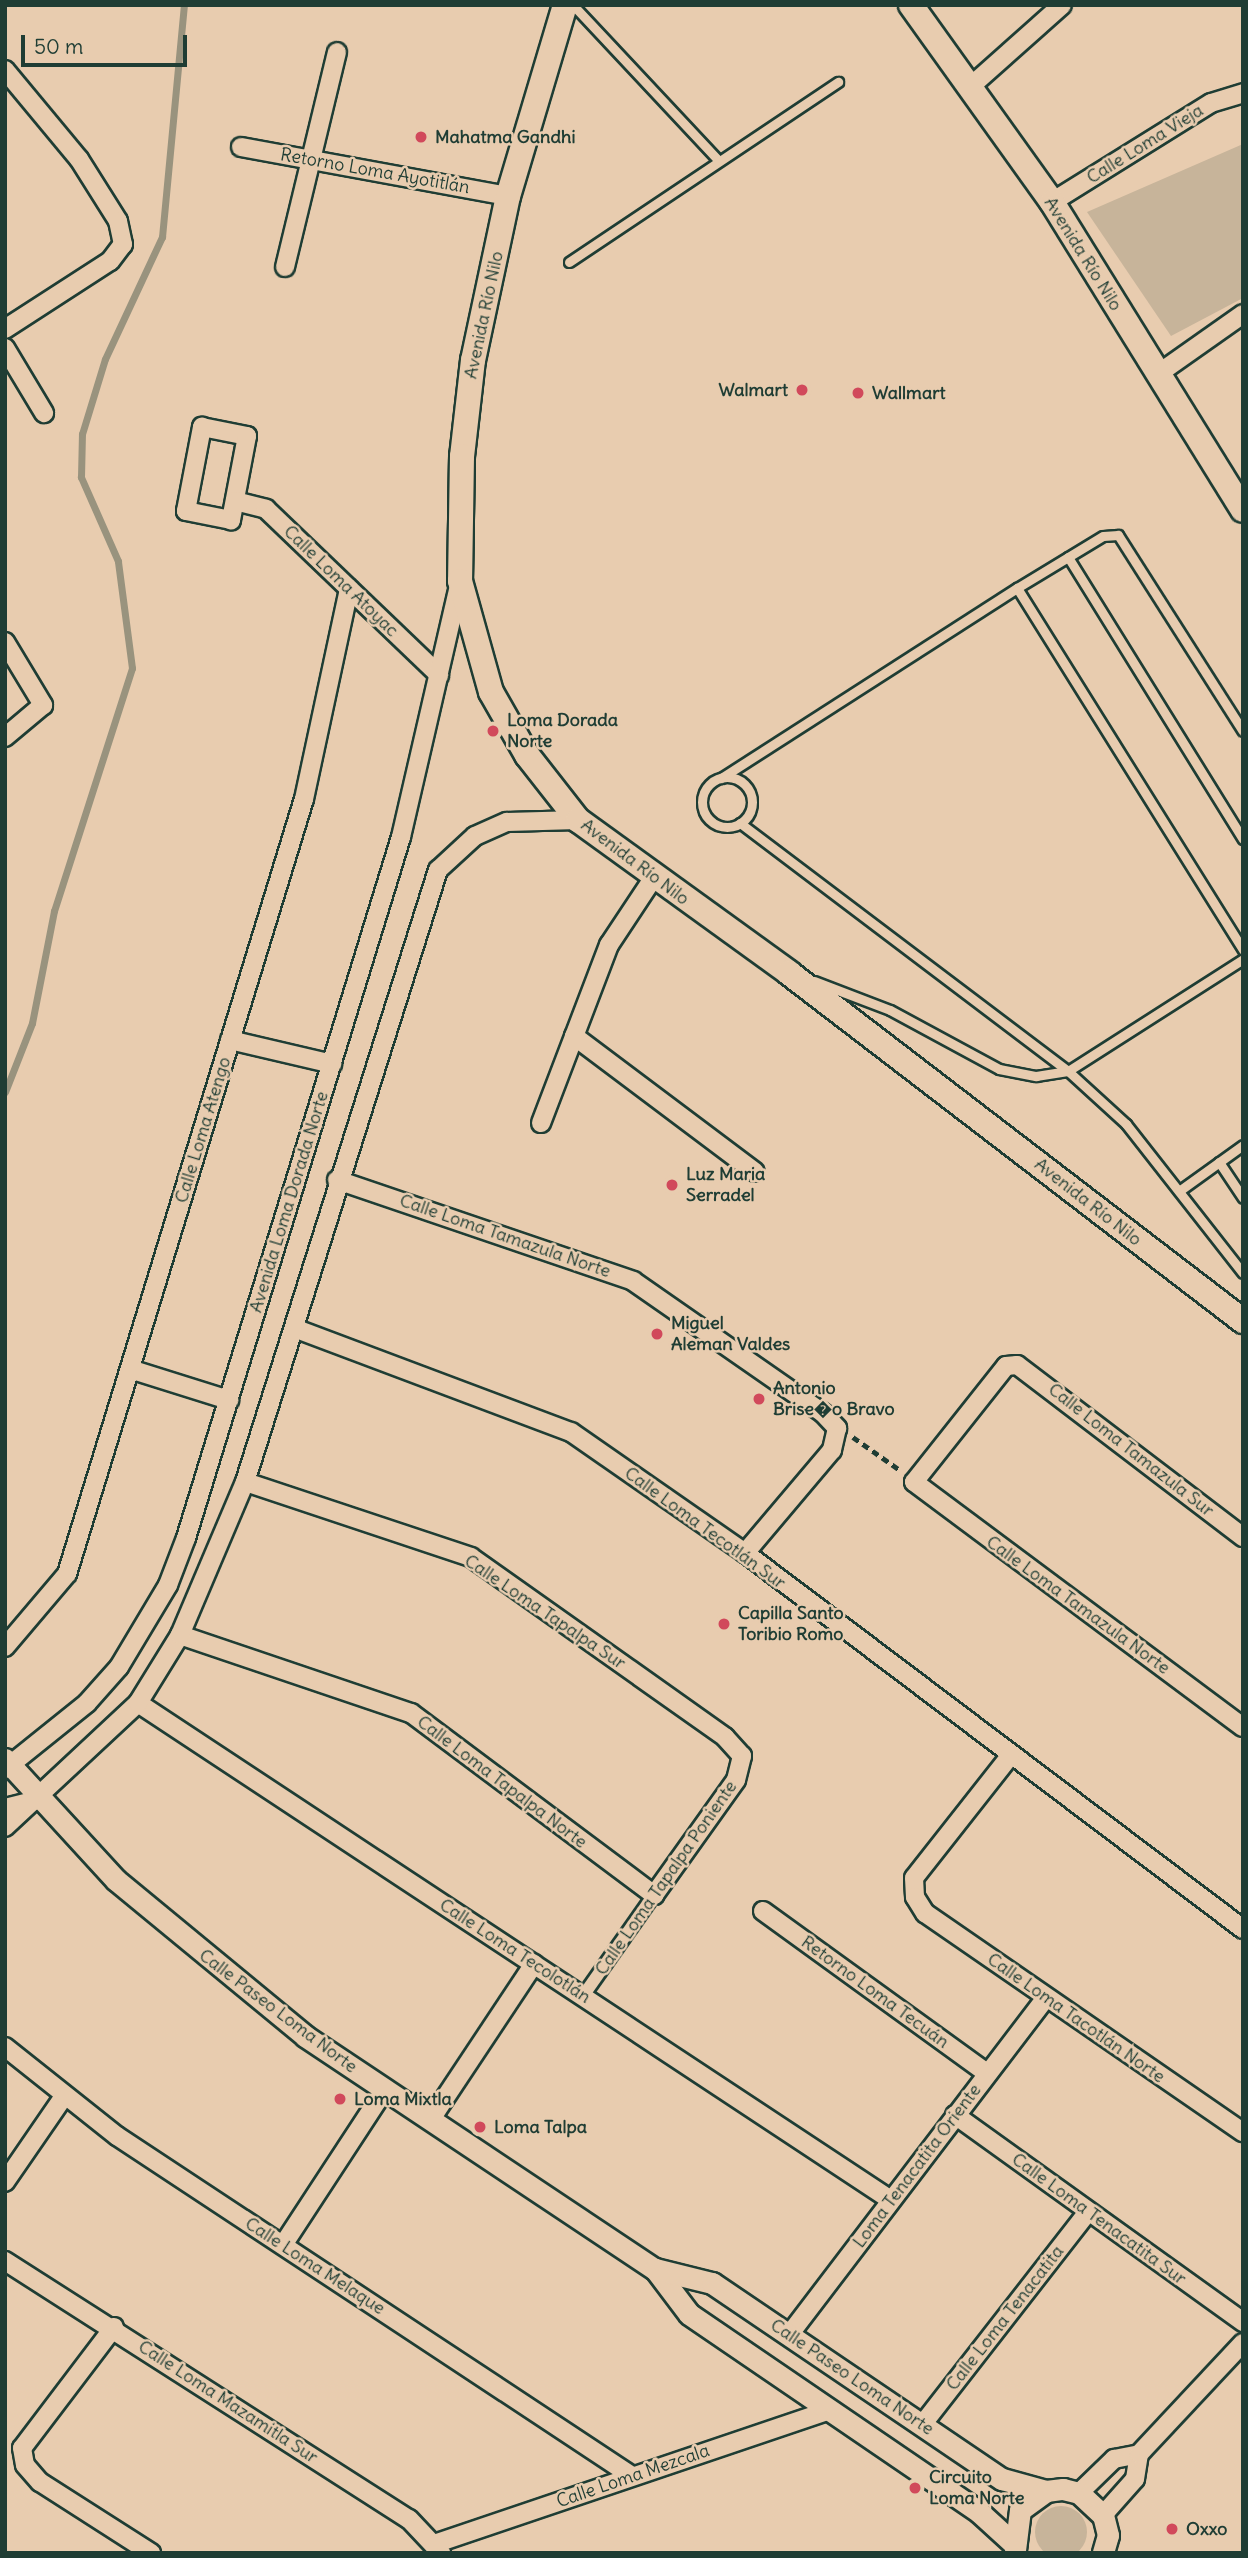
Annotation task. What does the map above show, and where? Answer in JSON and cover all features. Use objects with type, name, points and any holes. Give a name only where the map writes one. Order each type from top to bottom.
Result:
[{"type":"main road","name":"Avenida Río Nilo","points":[[565,5],[508,196],[472,360],[462,456],[460,581],[491,692],[527,755],[578,820],[789,973],[1243,1321]]},
{"type":"main road","name":"Avenida Río Nilo","points":[[911,5],[1052,202],[1243,510]]},
{"type":"street","points":[[970,87],[1062,5]]},
{"type":"street","points":[[285,267],[337,52]]},
{"type":"street","points":[[5,70],[79,159],[118,221],[123,244],[110,261],[5,329]]},
{"type":"street","name":"Calle Loma Vieja","points":[[1052,202],[1211,103],[1243,93]]},
{"type":"street","name":"Retorno Loma Ayotitlán","points":[[241,147],[508,196]]},
{"type":"street","points":[[1158,374],[1243,314]]},
{"type":"street","points":[[5,348],[44,413]]},
{"type":"street","points":[[202,426],[247,436],[234,501],[231,520],[186,511],[202,426]]},
{"type":"street","name":"Calle Loma Atoyac","points":[[234,501],[266,509],[439,675]]},
{"type":"street","name":"Avenida Loma Dorada Norte","points":[[6,1764],[87,1703],[142,1633],[186,1538],[401,837],[460,581]]},
{"type":"street","name":"Calle Loma Atengo","points":[[5,1647],[67,1574],[316,753],[349,589]]},
{"type":"street","points":[[5,642],[43,705],[5,737]]},
{"type":"street","points":[[5,1828],[41,1798],[138,1703],[180,1635],[246,1482],[295,1328],[337,1180],[438,870],[461,846],[499,825],[543,816],[578,820]]},
{"type":"street","points":[[541,1123],[609,945],[654,877]]},
{"type":"street","points":[[574,1036],[755,1172]]},
{"type":"street","points":[[230,1040],[332,1064]]},
{"type":"street","name":"Calle Loma Tamazula Norte","points":[[337,1180],[633,1281],[836,1428]]},
{"type":"street","name":"Calle Loma Tecotlán Sur","points":[[295,1328],[570,1432],[745,1553],[1010,1756],[1243,1929]]},
{"type":"street","name":"Calle Loma Tamazula Sur","points":[[914,1482],[1006,1366],[1017,1365],[1243,1537]]},
{"type":"street","points":[[130,1369],[229,1400]]},
{"type":"street","points":[[745,1553],[832,1450],[836,1428]]},
{"type":"street","name":"Calle Loma Tapalpa Sur","points":[[246,1482],[471,1557],[724,1737],[742,1756]]},
{"type":"street","name":"Calle Loma Tamazula Norte","points":[[914,1482],[1243,1727]]},
{"type":"street","name":"Calle Loma Tapalpa Norte","points":[[180,1635],[411,1713],[654,1895]]},
{"type":"street","name":"Calle Loma Tecolotlán","points":[[138,1703],[891,2200]]},
{"type":"street","name":"Calle Loma Tapalpa Poniente","points":[[583,1996],[736,1780],[742,1756]]},
{"type":"street","name":"Calle Loma Tacotlán Norte","points":[[1010,1756],[914,1878],[915,1897],[925,1913],[1243,2132]]},
{"type":"street","name":"Calle Paseo Loma Norte","points":[[6,1764],[116,1880],[202,1955],[385,2089],[655,2269],[689,2314],[979,2512],[1014,2548]]},
{"type":"street","points":[[5,1808],[41,1798]]},
{"type":"street","name":"Retorno Loma Tecuán","points":[[763,1911],[987,2073]]},
{"type":"street","points":[[431,2119],[534,1964]]},
{"type":"street","name":"Loma Tenacatita Oriente","points":[[789,2335],[1046,1998]]},
{"type":"street","name":"Calle Loma Melaque","points":[[5,2047],[64,2096],[632,2476]]},
{"type":"street","points":[[283,2245],[385,2089]]},
{"type":"street","points":[[5,2182],[64,2096]]},
{"type":"street","name":"Calle Loma Tenacatita Sur","points":[[955,2115],[1243,2322]]},
{"type":"street","name":"Calle Loma Tenacatita","points":[[922,2425],[1088,2212]]},
{"type":"street","name":"Calle Loma Mazamitla Sur","points":[[5,2260],[114,2327],[439,2548]]},
{"type":"street","name":"Calle Paseo Loma Norte","points":[[655,2269],[712,2283],[1002,2479],[1046,2491],[1079,2493]]},
{"type":"street","points":[[114,2327],[22,2448],[25,2465],[40,2482],[150,2553]]},
{"type":"street","points":[[1107,2539],[1135,2479],[1139,2454],[1243,2343]]},
{"type":"street","name":"Calle Loma Mezcala","points":[[439,2548],[632,2476],[830,2410]]},
{"type":"street","points":[[1107,2539],[1079,2493],[1114,2459],[1139,2454]]},
{"type":"street","points":[[1014,2548],[1020,2510],[1046,2491]]},
{"type":"lane","points":[[573,5],[718,160]]},
{"type":"lane","points":[[569,262],[838,82]]},
{"type":"lane","points":[[1243,731],[1118,534],[1068,557],[1017,588],[721,778],[702,795],[704,812],[715,824],[740,822],[1068,1071],[1126,1124],[1243,1273]]},
{"type":"lane","points":[[1068,557],[1243,839]]},
{"type":"lane","points":[[1017,588],[1243,950]]},
{"type":"lane","points":[[721,778],[747,789],[750,811],[740,822]]},
{"type":"lane","points":[[789,973],[873,1002],[999,1069],[1036,1076],[1068,1071],[1243,959]]},
{"type":"lane","points":[[1179,1191],[1243,1146]]},
{"type":"lane","points":[[1219,1162],[1243,1198]]},
{"type":"path","points":[[836,1428],[914,1482]]},
{"type":"shaded area","points":[[1243,144],[1243,298],[1171,336],[1087,212]]},
{"type":"shaded area","points":[[1061,2506],[1071,2508],[1079,2514],[1085,2522],[1085,2542],[1079,2550],[1071,2556],[1061,2558],[1051,2556],[1043,2550],[1037,2542],[1035,2532],[1037,2522],[1043,2514],[1051,2508]]},
{"type":"waterway","points":[[5,1092],[32,1023],[54,911],[132,668],[118,561],[81,477],[82,434],[105,359],[162,237],[184,5]]},
{"type":"place","name":"Mahatma Gandhi","points":[[421,137]]},
{"type":"place","name":"Walmart","points":[[802,390]]},
{"type":"place","name":"Wallmart","points":[[858,393]]},
{"type":"place","name":"Loma Dorada Norte","points":[[493,731]]},
{"type":"place","name":"Luz Maria Serradel","points":[[672,1185]]},
{"type":"place","name":"Miguel Aleman Valdes","points":[[657,1334]]},
{"type":"place","name":"Antonio Brise�o Bravo","points":[[759,1399]]},
{"type":"place","name":"Capilla Santo Toribio Romo","points":[[724,1624]]},
{"type":"place","name":"Loma Mixtla","points":[[340,2099]]},
{"type":"place","name":"Loma Talpa","points":[[480,2127]]},
{"type":"place","name":"Circuito Loma Norte","points":[[915,2488]]},
{"type":"place","name":"Oxxo","points":[[1172,2529]]}]
